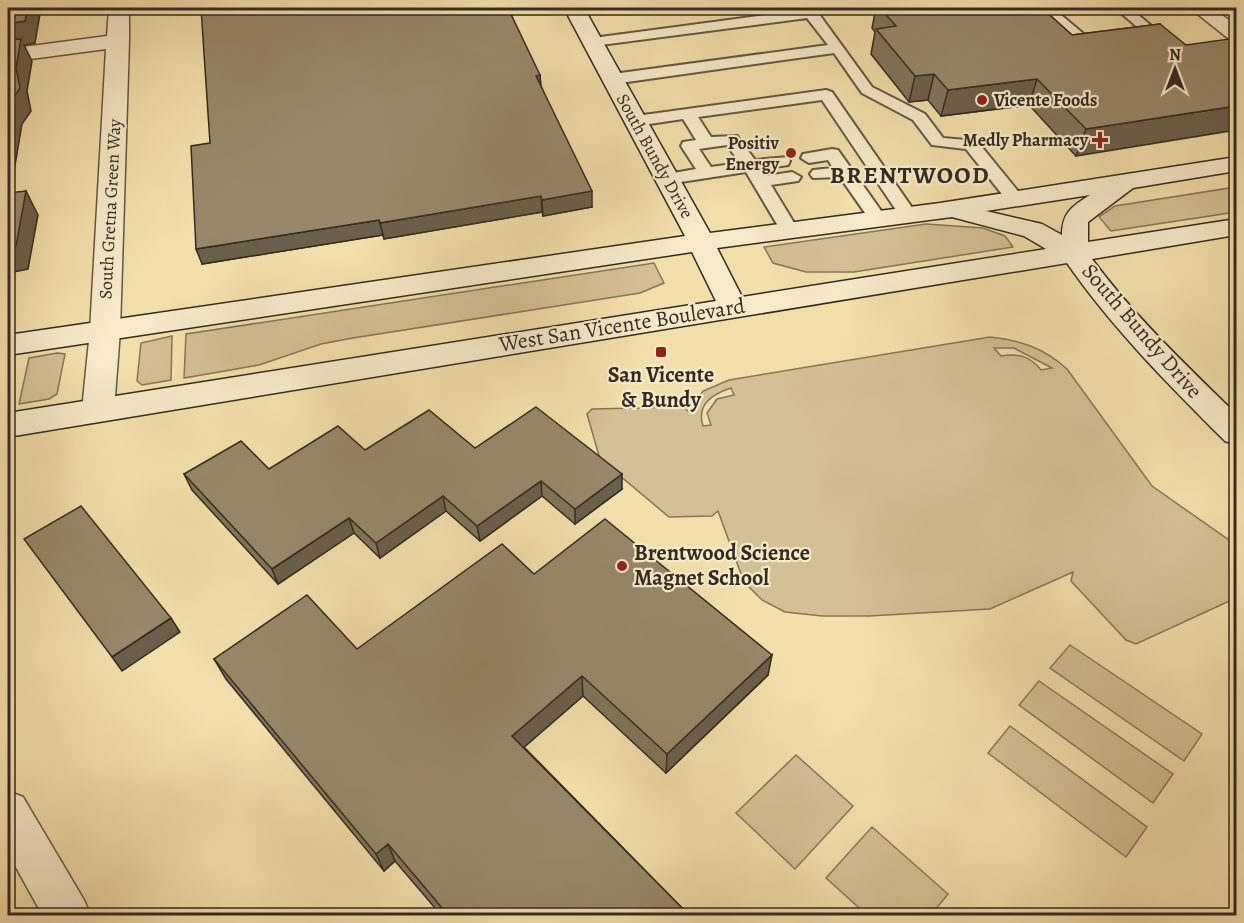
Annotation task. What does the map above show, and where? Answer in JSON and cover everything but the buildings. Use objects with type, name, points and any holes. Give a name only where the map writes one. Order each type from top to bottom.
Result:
[{"type":"main road","name":"South Gretna Green Way","points":[[98,410],[105,331],[119,8]]},
{"type":"main road","name":"South Bundy Drive","points":[[574,8],[668,179],[734,307]]},
{"type":"main road","points":[[1200,8],[1236,35]]},
{"type":"main road","points":[[8,55],[118,41]]},
{"type":"main road","points":[[8,345],[702,243],[940,211],[1236,164]]},
{"type":"main road","points":[[940,211],[992,219],[1033,230],[1075,254],[1075,220],[1090,206],[1131,181]]},
{"type":"main road","name":"West San Vicente Boulevard","points":[[8,425],[1236,227]]},
{"type":"main road","name":"South Bundy Drive","points":[[1075,254],[1101,291],[1173,372],[1236,433]]},
{"type":"main road","points":[[8,812],[68,915]]},
{"type":"lane","points":[[1045,8],[1079,36]]},
{"type":"lane","points":[[1122,8],[1148,27]]},
{"type":"lane","points":[[593,42],[811,13],[867,90],[918,117],[938,142],[971,145],[1015,199]]},
{"type":"lane","points":[[613,80],[838,48]]},
{"type":"lane","points":[[636,121],[867,90]]},
{"type":"lane","points":[[826,95],[908,215]]},
{"type":"lane","points":[[688,115],[706,142]]},
{"type":"lane","points":[[707,173],[689,146],[731,139],[751,166],[790,231]]},
{"type":"lane","points":[[808,158],[832,154],[878,219]]},
{"type":"lane","points":[[668,179],[782,161]]},
{"type":"lane","points":[[819,174],[843,172]]},
{"type":"lane","points":[[761,182],[792,177]]},
{"type":"shaded area","points":[[1236,187],[1236,212],[1111,231],[1099,217],[1115,206]]},
{"type":"shaded area","points":[[926,224],[983,228],[1005,236],[1013,247],[854,272],[806,272],[773,263],[764,247]]},
{"type":"shaded area","points":[[654,263],[664,283],[640,293],[353,338],[321,344],[259,365],[184,378],[186,334]]},
{"type":"shaded area","points":[[172,336],[171,380],[142,385],[137,381],[141,343]]},
{"type":"shaded area","points":[[990,337],[1031,346],[1067,369],[1152,486],[1236,545],[1236,598],[1136,644],[1126,640],[1071,581],[1073,572],[990,609],[869,616],[822,616],[785,612],[762,600],[744,582],[718,511],[712,516],[669,517],[600,459],[587,414],[592,409],[683,407],[688,411],[703,391],[729,380]],"holes":[[[994,348],[1014,348],[1052,368],[1041,370],[1028,359],[1018,355],[1001,356]],[[731,388],[734,395],[717,399],[707,413],[711,425],[703,426],[701,418],[704,406],[712,397]]]},
{"type":"shaded area","points":[[57,353],[65,354],[57,394],[49,399],[19,404],[29,358]]},
{"type":"shaded area","points":[[1070,645],[1202,734],[1184,761],[1050,668]]},
{"type":"shaded area","points":[[1039,681],[1173,774],[1153,803],[1019,705]]},
{"type":"shaded area","points":[[1010,726],[1147,827],[1126,857],[988,753]]},
{"type":"shaded area","points":[[796,755],[853,806],[795,869],[736,813]]},
{"type":"shaded area","points":[[872,827],[948,894],[931,915],[867,915],[826,878]]},
{"type":"place","name":"Vicente Foods","points":[[982,100]]},
{"type":"place","name":"Medly Pharmacy","points":[[1100,140]]},
{"type":"place","name":"Positiv Energy","points":[[791,153]]},
{"type":"place","name":"San Vicente & Bundy","points":[[661,352]]},
{"type":"place","name":"Brentwood Science Magnet School","points":[[622,566]]},
{"type":"district","name":"BRENTWOOD","points":[[910,175]]}]
